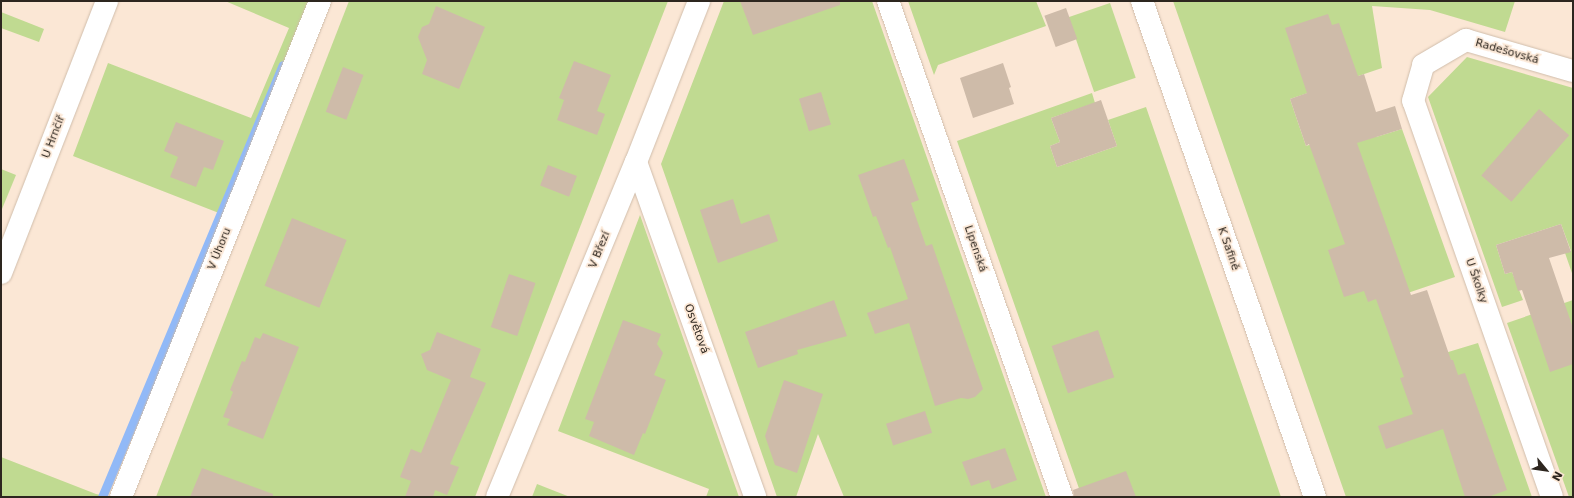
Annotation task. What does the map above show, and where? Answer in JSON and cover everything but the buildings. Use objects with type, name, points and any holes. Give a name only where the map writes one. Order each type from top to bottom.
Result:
[{"type":"street","name":"U Hrnčíř","points":[[1,273],[107,1]]},
{"type":"street","name":"V Úhoru","points":[[121,497],[320,1]]},
{"type":"street","name":"V Březí","points":[[498,497],[636,162],[700,1]]},
{"type":"street","name":"Lipenská","points":[[888,1],[1062,497]]},
{"type":"street","name":"K Safině","points":[[1142,1],[1315,497]]},
{"type":"street","name":"Radešovská","points":[[1423,65],[1466,40],[1573,71]]},
{"type":"street","name":"U Školky","points":[[1423,65],[1413,101],[1552,497]]},
{"type":"street","name":"Osvětová","points":[[636,162],[755,497]]},
{"type":"green space","points":[[225,1],[309,1],[224,215],[73,156],[108,63],[251,118],[289,28]]},
{"type":"green space","points":[[349,1],[668,1],[475,497],[156,497]]},
{"type":"green space","points":[[724,1],[872,1],[1046,497],[844,497],[818,434],[796,497],[777,497],[661,164]]},
{"type":"green space","points":[[908,1],[1036,1],[1046,26],[938,65],[934,75]]},
{"type":"green space","points":[[1173,1],[1515,1],[1505,32],[1430,10],[1372,6],[1382,68],[1290,99],[1306,146],[1342,133],[1370,119],[1376,137],[1402,129],[1455,277],[1378,303],[1445,353],[1478,343],[1532,497],[1346,497]]},
{"type":"green space","points":[[1110,3],[1136,78],[1094,92],[1068,17]]},
{"type":"green space","points":[[1,12],[44,29],[39,42],[1,28]]},
{"type":"green space","points":[[1467,57],[1573,88],[1573,276],[1565,253],[1571,251],[1561,224],[1496,245],[1505,274],[1512,272],[1523,300],[1502,307],[1428,97]]},
{"type":"green space","points":[[1092,93],[1095,103],[1051,118],[1060,142],[1050,146],[1057,167],[1117,146],[1108,120],[1146,107],[1281,497],[1082,497],[957,141]]},
{"type":"green space","points":[[1,169],[16,175],[2,209],[1,209]]},
{"type":"green space","points":[[640,215],[739,497],[706,497],[709,489],[558,431]]},
{"type":"green space","points":[[1573,300],[1573,497],[1569,497],[1507,323]]},
{"type":"green space","points":[[1,457],[101,495],[100,497],[1,497]]},
{"type":"green space","points":[[537,484],[570,497],[532,497]]},
{"type":"waterway","points":[[102,497],[283,65]]}]
